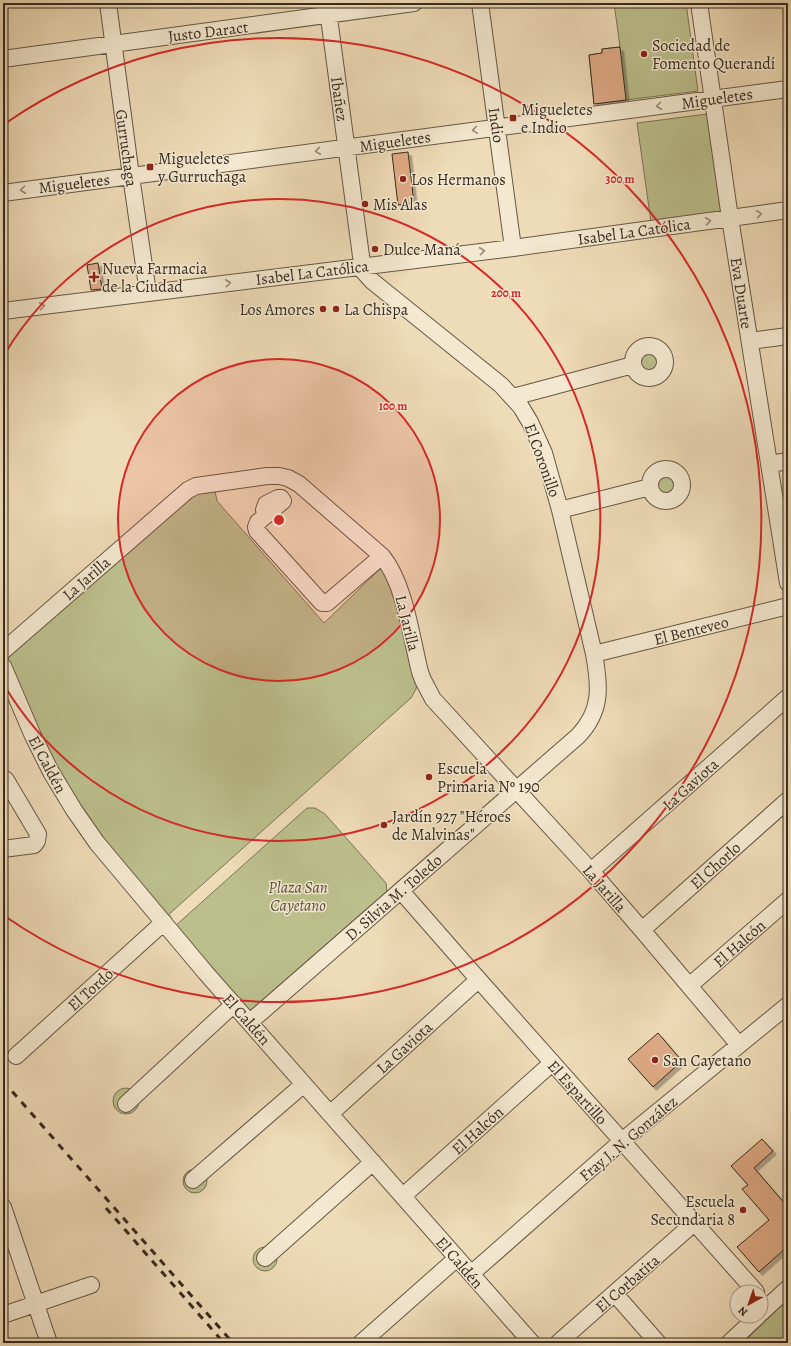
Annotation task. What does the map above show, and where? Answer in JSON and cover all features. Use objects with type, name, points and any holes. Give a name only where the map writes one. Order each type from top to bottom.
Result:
[{"type":"street","name":"Gurruchaga","points":[[108,3],[148,293]]},
{"type":"street","name":"Justo Daract","points":[[3,59],[327,9],[414,3]]},
{"type":"street","name":"Indio","points":[[480,3],[513,248]]},
{"type":"street","name":"Eva Duarte","points":[[699,3],[730,218],[788,583]]},
{"type":"street","name":"Ibañez","points":[[327,9],[361,266]]},
{"type":"street","name":"Migueletes","points":[[3,193],[788,89]]},
{"type":"street","name":"Isabel La Católica","points":[[3,312],[391,262],[513,248],[788,210]]},
{"type":"street","points":[[384,292],[382,281],[384,271],[391,262]]},
{"type":"street","name":"El Coronillo","points":[[361,266],[366,276],[384,292],[501,384],[513,397],[530,422],[539,440],[560,510],[594,654]]},
{"type":"street","points":[[750,342],[788,336]]},
{"type":"street","points":[[513,397],[633,365]]},
{"type":"street","points":[[770,464],[788,461]]},
{"type":"street","name":"La Jarilla","points":[[3,651],[182,494],[196,486],[267,476],[288,478],[299,484],[382,556],[396,577],[420,672],[428,691],[441,709],[517,789],[591,872],[739,1045]]},
{"type":"street","points":[[560,510],[650,487]]},
{"type":"street","points":[[267,515],[258,522],[256,527],[257,531],[322,603],[327,604],[382,556]]},
{"type":"street","name":"El Benteveo","points":[[594,654],[788,606]]},
{"type":"street","name":"D. Silvia M. Toledo","points":[[250,1022],[586,728],[592,718],[596,706],[599,689],[598,673],[594,654]]},
{"type":"street","name":"El Caldén","points":[[3,666],[9,696],[74,810],[97,843],[234,1004],[532,1343]]},
{"type":"street","name":"La Gaviota","points":[[591,872],[788,697]]},
{"type":"street","points":[[3,778],[6,780],[38,834],[37,841],[34,845],[3,849]]},
{"type":"street","name":"El Chorlo","points":[[642,930],[788,800]]},
{"type":"street","name":"El Espartillo","points":[[401,891],[478,980],[749,1284]]},
{"type":"street","name":"El Halcón","points":[[689,986],[788,900]]},
{"type":"street","name":"El Tordo","points":[[16,1056],[164,922]]},
{"type":"street","name":"La Gaviota","points":[[330,1114],[478,980]]},
{"type":"street","points":[[126,1104],[234,1004]]},
{"type":"street","name":"Fray J. N. González","points":[[471,1274],[622,1141],[788,1005]]},
{"type":"street","name":"El Halcón","points":[[403,1196],[552,1063]]},
{"type":"street","points":[[193,1180],[304,1084]]},
{"type":"street","points":[[265,1258],[373,1162]]},
{"type":"street","points":[[3,1207],[49,1343]]},
{"type":"street","name":"El Corbatita","points":[[558,1343],[694,1224]]},
{"type":"street","points":[[360,1343],[456,1258]]},
{"type":"street","points":[[3,1315],[91,1285]]},
{"type":"street","points":[[769,1303],[788,1288]]},
{"type":"street","points":[[615,1294],[658,1343]]},
{"type":"street","points":[[729,1343],[747,1324]]},
{"type":"green space","name":"Sociedad de Fomento Querandí","points":[[614,3],[686,3],[698,91],[594,104],[589,55],[602,53],[602,49],[620,47]]},
{"type":"green space","points":[[707,114],[721,212],[651,222],[637,123]]},
{"type":"green space","points":[[650,351],[658,354],[661,362],[658,370],[650,373],[642,370],[639,362],[642,354]]},
{"type":"green space","points":[[668,475],[676,478],[679,486],[676,494],[668,497],[660,494],[657,486],[660,478]]},
{"type":"green space","points":[[214,486],[217,501],[324,623],[383,566],[389,571],[417,681],[416,689],[411,698],[167,916],[109,849],[73,798],[39,730],[7,656],[189,494]]},
{"type":"green space","name":"Plaza San Cayetano","points":[[307,808],[315,808],[325,814],[386,883],[387,892],[253,1013],[247,1010],[174,927]]},
{"type":"green space","points":[[126,1088],[136,1091],[139,1101],[136,1111],[126,1114],[116,1111],[113,1101],[116,1091]]},
{"type":"green space","points":[[195,1169],[204,1172],[207,1181],[204,1190],[195,1193],[186,1190],[183,1181],[186,1172]]},
{"type":"green space","points":[[265,1247],[274,1250],[277,1259],[274,1268],[265,1271],[256,1268],[253,1259],[256,1250]]},
{"type":"green space","points":[[788,1299],[788,1343],[743,1343],[762,1324],[769,1324],[769,1318]]},
{"type":"building","points":[[620,47],[626,100],[594,104],[589,55],[602,53],[602,49]]},
{"type":"building","name":"Los Hermanos","points":[[408,152],[414,203],[398,205],[392,154]]},
{"type":"building","name":"Nueva Farmacia de la Ciudad","points":[[98,263],[102,289],[91,290],[87,265]]},
{"type":"building","name":"San Cayetano","points":[[658,1033],[682,1061],[653,1087],[628,1059]]},
{"type":"building","points":[[762,1139],[773,1151],[754,1168],[787,1206],[788,1205],[788,1246],[759,1272],[737,1247],[769,1220],[742,1189],[748,1185],[731,1166]]},
{"type":"railway","points":[[3,1081],[233,1343]]},
{"type":"railway","points":[[106,1208],[224,1343]]},
{"type":"place","name":"Sociedad de Fomento Querandí","points":[[644,54]]},
{"type":"place","name":"Migueletes e Indio","points":[[513,118]]},
{"type":"place","name":"Migueletes y Gurruchaga","points":[[150,167]]},
{"type":"place","name":"Los Hermanos","points":[[403,179]]},
{"type":"place","name":"Mis Alas","points":[[365,204]]},
{"type":"place","name":"Dulce Maná","points":[[375,249]]},
{"type":"place","name":"Nueva Farmacia de la Ciudad","points":[[94,277]]},
{"type":"place","name":"Los Amores","points":[[323,309]]},
{"type":"place","name":"La Chispa","points":[[336,309]]},
{"type":"place","name":"Escuela Primaria Nº 190","points":[[429,777]]},
{"type":"place","name":"Jardín 927 \"Héroes de Malvinas\"","points":[[384,825]]},
{"type":"place","name":"San Cayetano","points":[[655,1060]]},
{"type":"place","name":"Escuela Secundaria 8","points":[[743,1210]]}]
